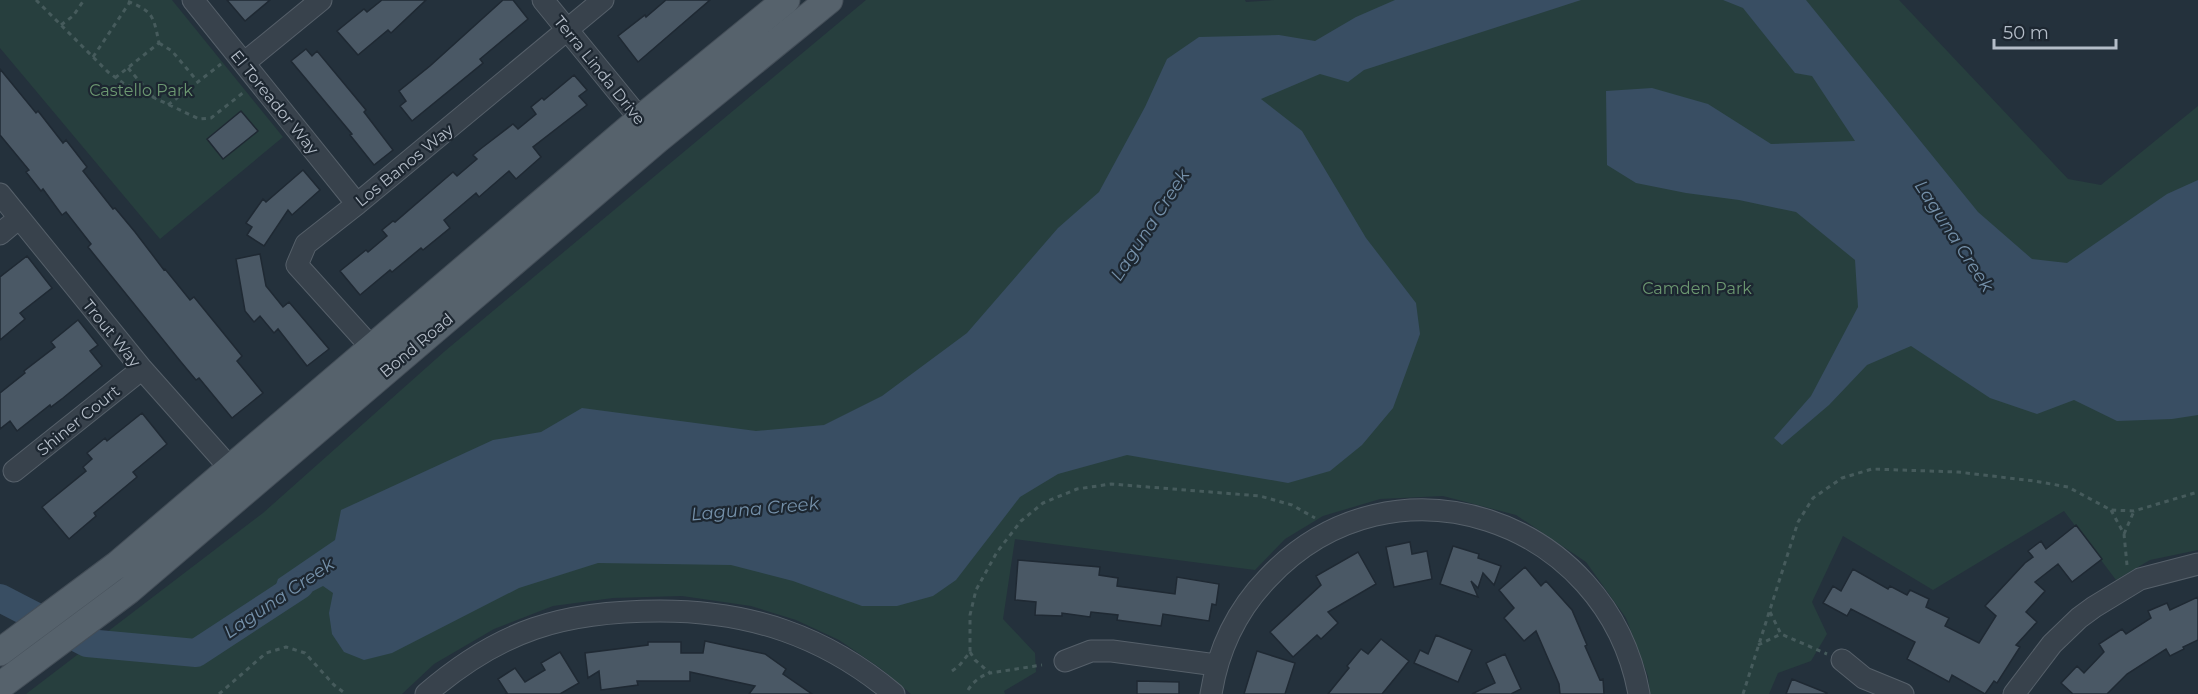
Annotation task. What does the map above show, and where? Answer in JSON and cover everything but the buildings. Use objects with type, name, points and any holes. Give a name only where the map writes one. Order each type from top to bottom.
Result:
[{"type":"main road","name":"Bond Road","points":[[0,652],[117,565],[639,120],[786,0]]},
{"type":"main road","name":"Bond Road","points":[[8,681],[129,590],[658,139],[829,0]]},
{"type":"street","name":"El Toreador Way","points":[[193,0],[236,61],[357,204]]},
{"type":"street","points":[[236,61],[321,0]]},
{"type":"street","name":"Terra Linda Drive","points":[[543,0],[639,120],[658,139]]},
{"type":"street","name":"Los Banos Way","points":[[371,347],[297,265],[306,244],[603,0]]},
{"type":"street","name":"Trout Way","points":[[0,194],[142,369],[230,468]]},
{"type":"street","points":[[0,234],[19,218]]},
{"type":"street","name":"Shiner Court","points":[[14,471],[142,369]]},
{"type":"street","points":[[1211,694],[1216,665],[1231,631],[1250,599],[1274,571],[1304,547],[1336,529],[1372,517],[1409,511],[1472,515],[1506,526],[1539,543],[1568,565],[1593,591],[1617,628],[1639,694]]},
{"type":"street","points":[[2014,694],[2052,644],[2079,618],[2140,579],[2198,564]]},
{"type":"street","points":[[426,694],[477,655],[517,635],[578,616],[621,611],[713,613],[781,628],[844,657],[873,676],[894,694]]},
{"type":"street","points":[[1065,661],[1092,651],[1112,651],[1216,665]]},
{"type":"street","points":[[1842,660],[1864,678],[1903,694]]},
{"type":"path","points":[[36,0],[123,84],[199,119],[211,118],[250,87]]},
{"type":"path","points":[[61,26],[73,16],[84,0]]},
{"type":"path","points":[[124,0],[143,8],[154,18],[159,43],[172,51],[198,82]]},
{"type":"path","points":[[93,57],[130,2]]},
{"type":"path","points":[[115,78],[159,43]]},
{"type":"path","points":[[168,105],[198,82],[236,61]]},
{"type":"path","points":[[128,68],[155,99]]},
{"type":"path","points":[[1743,694],[1798,522],[1814,498],[1842,478],[1872,469],[1958,472],[2057,484],[2068,487],[2111,510],[2134,511],[2198,492]]},
{"type":"path","points":[[952,671],[965,660],[970,652],[970,615],[976,590],[998,552],[1021,521],[1043,503],[1077,489],[1111,483],[1260,496],[1292,505],[1315,518]]},
{"type":"path","points":[[2111,510],[2124,534],[2127,586]]},
{"type":"path","points":[[2124,534],[2134,511]]},
{"type":"path","points":[[1769,611],[1781,633],[1842,660]]},
{"type":"path","points":[[1758,645],[1781,633]]},
{"type":"path","points":[[219,694],[266,653],[286,647],[305,653],[334,685],[346,694]]},
{"type":"path","points":[[970,652],[975,660],[990,673]]},
{"type":"path","points":[[968,690],[972,682],[981,676],[1042,664]]},
{"type":"green space","name":"Castello Park","points":[[0,0],[172,0],[283,137],[160,239],[0,48]]},
{"type":"green space","name":"Camden Park","points":[[866,0],[1245,0],[1246,2],[1275,0],[1899,0],[2068,179],[2101,185],[2198,106],[2198,550],[2150,560],[2116,580],[2064,511],[1933,590],[1843,536],[1812,602],[1827,634],[1811,661],[1778,673],[1769,694],[1650,694],[1648,676],[1626,618],[1586,562],[1516,515],[1443,496],[1380,499],[1323,516],[1285,539],[1255,570],[1015,539],[1003,619],[1035,653],[1036,672],[1004,691],[1005,694],[911,694],[880,668],[839,640],[796,620],[751,606],[682,596],[613,598],[553,606],[494,629],[434,664],[402,694],[26,694],[263,513],[445,351]]},
{"type":"water","points":[[1395,0],[1581,0],[1364,70],[1348,82],[1320,74],[1261,99],[1302,131],[1366,238],[1416,303],[1420,334],[1393,408],[1362,445],[1330,471],[1288,483],[1127,455],[1058,474],[1020,497],[956,580],[933,596],[897,606],[862,606],[793,581],[731,565],[598,563],[519,588],[392,653],[364,660],[344,652],[332,634],[329,613],[333,593],[323,586],[290,603],[269,605],[278,579],[335,540],[341,510],[493,440],[541,432],[582,408],[756,431],[824,425],[882,396],[967,333],[1058,228],[1099,192],[1145,107],[1167,59],[1199,37],[1279,35],[1315,41],[1356,17]]},
{"type":"water","points":[[1723,0],[1806,0],[1978,212],[2032,259],[2067,263],[2167,194],[2198,180],[2198,415],[2172,419],[2117,421],[2074,400],[2037,414],[1990,398],[1911,346],[1867,365],[1829,405],[1782,445],[1774,438],[1811,396],[1858,307],[1855,260],[1796,212],[1636,183],[1607,165],[1606,91],[1652,88],[1708,104],[1771,144],[1855,141],[1812,76],[1795,73],[1743,8]]},
{"type":"waterway","name":"Laguna Creek","points":[[0,598],[87,643],[196,653],[300,585]]}]
